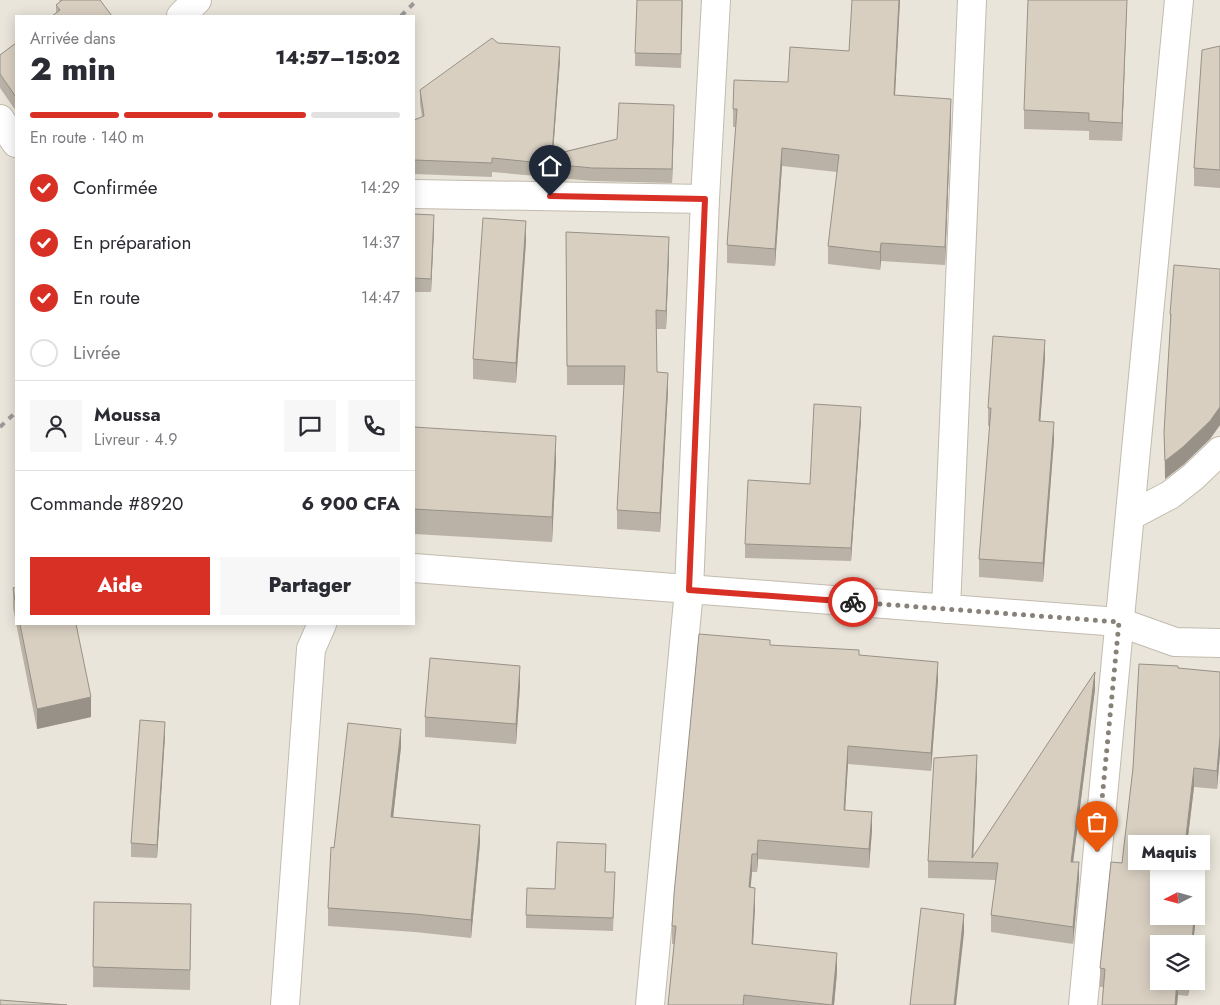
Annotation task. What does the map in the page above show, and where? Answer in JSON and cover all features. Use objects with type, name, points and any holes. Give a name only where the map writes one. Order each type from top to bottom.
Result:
[{"type":"street","points":[[182,15],[197,0]]},
{"type":"street","points":[[650,1005],[689,590],[705,199],[716,0]]},
{"type":"street","points":[[946,609],[972,0]]},
{"type":"street","points":[[1083,1005],[1179,0]]},
{"type":"street","points":[[0,119],[15,142]]},
{"type":"street","points":[[415,194],[705,199]]},
{"type":"street","points":[[1130,516],[1170,495],[1193,477],[1220,451]]},
{"type":"street","points":[[415,568],[1119,622],[1175,642],[1220,643]]},
{"type":"street","points":[[285,1005],[311,649],[322,625]]},
{"type":"shaded area","points":[[0,0],[1220,0],[1220,1005],[0,1005]]},
{"type":"building","points":[[62,0],[100,0],[111,15],[53,15],[60,10],[56,5]]},
{"type":"building","points":[[637,0],[682,0],[681,54],[635,53]]},
{"type":"building","points":[[852,0],[899,0],[894,95],[951,99],[945,247],[881,243],[880,252],[828,246],[839,155],[782,148],[775,249],[727,245],[737,109],[733,109],[734,80],[788,82],[790,47],[849,51]]},
{"type":"building","points":[[1028,0],[1127,0],[1122,123],[1089,121],[1089,113],[1024,110]]},
{"type":"building","points":[[492,38],[498,43],[560,47],[552,155],[617,139],[619,103],[674,105],[672,169],[592,168],[492,158],[492,163],[415,160],[415,120],[424,116],[420,90]]},
{"type":"building","points":[[15,44],[15,96],[0,74],[0,55]]},
{"type":"building","points":[[1220,46],[1220,170],[1194,168],[1202,50]]},
{"type":"building","points":[[415,214],[434,215],[431,279],[415,278]]},
{"type":"building","points":[[483,218],[526,221],[516,363],[473,359]]},
{"type":"building","points":[[566,232],[669,237],[666,311],[656,310],[657,372],[668,373],[660,513],[617,510],[625,366],[567,366]]},
{"type":"building","points":[[1174,265],[1220,269],[1220,407],[1210,421],[1165,461],[1164,432]]},
{"type":"building","points":[[993,336],[1045,340],[1039,421],[1054,422],[1043,563],[979,559],[991,408],[988,408]]},
{"type":"building","points":[[814,404],[861,407],[851,548],[745,544],[748,480],[810,484]]},
{"type":"building","points":[[415,427],[556,436],[552,517],[415,509]]},
{"type":"building","points":[[20,625],[76,625],[91,697],[37,709]]},
{"type":"building","points":[[699,634],[770,640],[770,645],[859,650],[859,655],[938,662],[931,753],[848,746],[844,810],[872,812],[869,849],[758,840],[757,854],[752,854],[749,887],[755,888],[752,944],[837,953],[832,1005],[744,995],[743,1005],[668,1005],[676,926],[672,926],[674,894]]},
{"type":"building","points":[[430,658],[520,666],[516,724],[425,717]]},
{"type":"building","points":[[1139,664],[1178,666],[1178,668],[1220,672],[1220,736],[1217,771],[1194,768],[1182,870],[1150,870],[1150,925],[1193,925],[1193,935],[1150,935],[1150,990],[1176,990],[1175,1005],[1102,1005],[1105,969],[1100,968],[1111,862],[1122,863],[1133,768]]},
{"type":"building","points":[[1095,672],[1071,862],[1079,862],[1073,927],[991,915],[998,863],[928,861],[934,758],[977,755],[972,858]]},
{"type":"building","points":[[140,720],[165,722],[157,845],[131,843]]},
{"type":"building","points":[[348,723],[401,729],[391,817],[480,825],[471,920],[328,908],[331,847],[334,848]]},
{"type":"building","points":[[557,842],[606,844],[605,872],[615,872],[613,918],[526,915],[527,888],[555,889]]},
{"type":"building","points":[[94,902],[191,904],[190,970],[93,967]]},
{"type":"building","points":[[921,908],[964,914],[954,1005],[910,1005]]},
{"type":"building","points":[[0,1000],[67,1005],[0,1005]]},
{"type":"railway","points":[[402,15],[417,0]]},
{"type":"railway","points":[[0,427],[15,413]]},
{"type":"way so far","points":[[853,602],[1119,622],[1097,852]]},
{"type":"place","name":"Maquis","points":[[1097,852]]},
{"type":"route","points":[[550,196],[705,199],[689,590],[853,602]]}]
